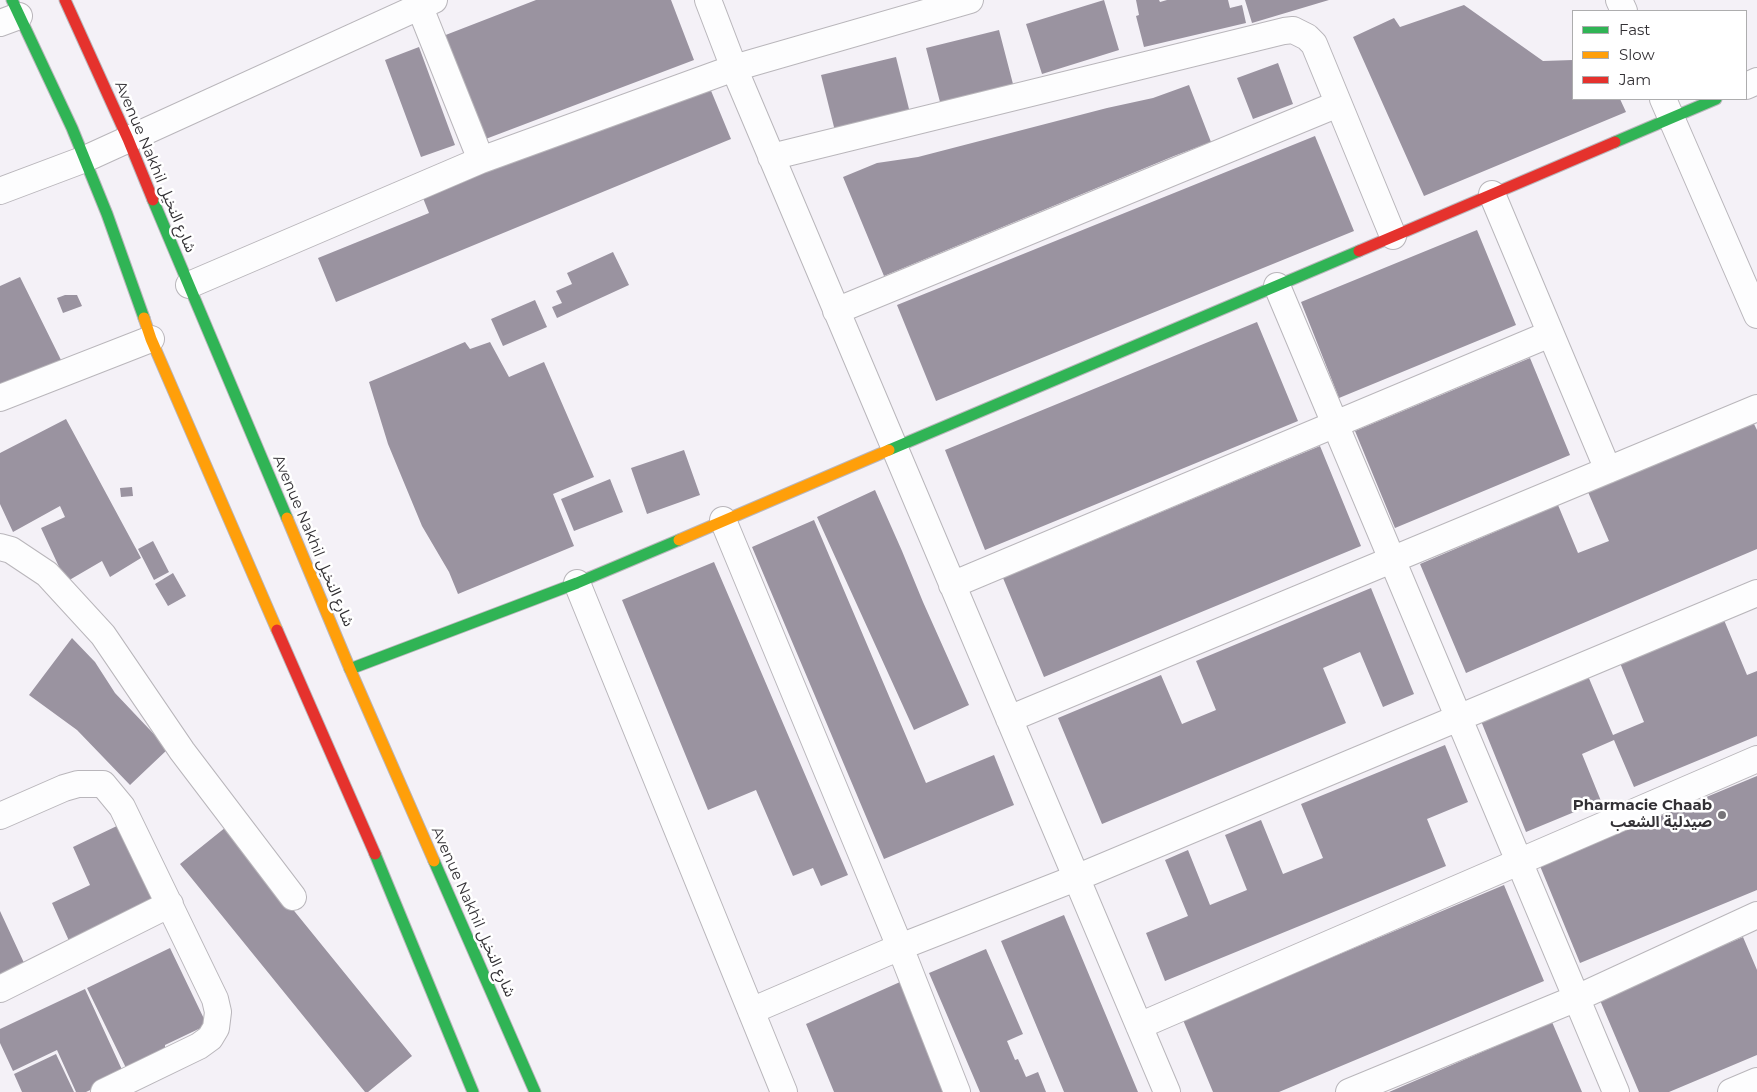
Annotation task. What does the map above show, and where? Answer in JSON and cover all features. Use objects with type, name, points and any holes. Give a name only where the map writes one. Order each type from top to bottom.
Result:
[{"type":"street","name":"Avenue Nakhil شارع النخيل","points":[[65,0],[128,139],[350,669],[535,1092]]},
{"type":"street","points":[[708,0],[734,68],[836,312],[1167,1092]]},
{"type":"street","points":[[189,285],[480,160],[734,68],[970,0]]},
{"type":"street","points":[[0,191],[85,159],[424,2],[480,160]]},
{"type":"street","points":[[10,13],[72,128],[107,214],[151,339],[374,853],[473,1092]]},
{"type":"street","points":[[771,157],[1293,30],[1301,33],[1314,44],[1393,236]]},
{"type":"street","points":[[350,669],[577,583],[1277,286],[1492,194],[1667,108],[1711,100]]},
{"type":"street","points":[[836,312],[1338,104]]},
{"type":"street","points":[[1667,108],[1757,315]]},
{"type":"street","points":[[1492,194],[1608,470]]},
{"type":"street","points":[[1277,286],[1616,1092]]},
{"type":"street","points":[[952,586],[1550,334]]},
{"type":"street","points":[[0,398],[151,339]]},
{"type":"street","points":[[1009,719],[1757,408]]},
{"type":"street","points":[[723,520],[900,947],[957,1092]]},
{"type":"street","points":[[0,547],[11,550],[47,574],[103,635],[182,751],[293,897]]},
{"type":"street","points":[[577,583],[784,1092]]},
{"type":"street","points":[[751,1011],[900,947],[1076,878],[1757,593]]},
{"type":"street","points":[[1139,1026],[1757,759]]},
{"type":"street","points":[[0,816],[64,788],[78,784],[103,784],[122,807],[215,999],[218,1012],[216,1028],[210,1038],[199,1046],[104,1092]]},
{"type":"street","points":[[0,989],[170,904]]},
{"type":"street","points":[[1349,1092],[1577,998],[1757,915]]},
{"type":"street","points":[[1731,1092],[1757,1081]]},
{"type":"building","points":[[536,0],[671,0],[694,60],[483,140],[443,36]]},
{"type":"building","points":[[1104,0],[1119,50],[1042,74],[1026,24]]},
{"type":"building","points":[[1136,0],[1159,0],[1160,2],[1167,0],[1228,0],[1230,8],[1242,5],[1246,23],[1144,47],[1136,16],[1139,15]]},
{"type":"building","points":[[1245,0],[1329,0],[1252,23]]},
{"type":"building","points":[[1464,5],[1543,61],[1572,60],[1572,100],[1620,100],[1626,112],[1424,196],[1353,37],[1394,18],[1400,27]]},
{"type":"building","points":[[999,30],[1013,84],[940,102],[926,48]]},
{"type":"building","points":[[419,47],[455,145],[421,157],[385,60]]},
{"type":"building","points":[[896,57],[910,113],[835,131],[821,75]]},
{"type":"building","points":[[1278,63],[1293,104],[1253,119],[1237,78]]},
{"type":"building","points":[[707,81],[731,139],[336,302],[318,258],[429,213],[423,198]]},
{"type":"building","points":[[1189,85],[1211,142],[884,276],[843,177],[877,163],[918,157],[1107,108],[1153,98]]},
{"type":"building","points":[[1315,136],[1354,231],[936,401],[897,305]]},
{"type":"building","points":[[1477,230],[1516,325],[1339,398],[1301,302]]},
{"type":"building","points":[[613,252],[629,285],[557,318],[552,307],[562,303],[556,291],[572,284],[567,273]]},
{"type":"building","points":[[20,277],[62,362],[0,393],[0,286]]},
{"type":"building","points":[[65,295],[77,295],[82,306],[63,313],[57,298]]},
{"type":"building","points":[[535,300],[547,327],[503,346],[491,319]]},
{"type":"building","points":[[1257,322],[1298,421],[985,550],[945,450]]},
{"type":"building","points":[[465,342],[470,349],[490,342],[509,377],[544,362],[594,477],[553,494],[574,546],[458,594],[449,572],[422,526],[388,444],[369,382]]},
{"type":"building","points":[[1530,358],[1570,455],[1395,528],[1355,431]]},
{"type":"building","points":[[66,419],[141,558],[110,577],[102,561],[66,582],[41,528],[65,517],[60,506],[13,532],[0,504],[0,453]]},
{"type":"building","points":[[1753,422],[1757,430],[1757,549],[1466,673],[1420,564],[1558,505],[1578,553],[1609,541],[1588,492]]},
{"type":"building","points":[[1320,446],[1361,546],[1044,677],[1003,578]]},
{"type":"building","points":[[684,450],[700,495],[647,514],[631,468]]},
{"type":"building","points":[[610,479],[623,512],[574,531],[561,499]]},
{"type":"building","points":[[132,487],[133,496],[121,497],[120,488]]},
{"type":"building","points":[[875,490],[969,705],[914,730],[817,517]]},
{"type":"building","points":[[814,520],[926,783],[994,755],[1014,805],[884,859],[752,547]]},
{"type":"building","points":[[153,541],[169,572],[154,580],[138,549]]},
{"type":"building","points":[[714,562],[848,875],[821,886],[813,868],[793,876],[756,790],[708,810],[622,600]]},
{"type":"building","points":[[173,573],[186,596],[168,606],[155,584]]},
{"type":"building","points":[[1371,588],[1414,694],[1383,707],[1360,652],[1323,668],[1346,723],[1102,824],[1058,718],[1161,675],[1182,724],[1216,710],[1196,661]]},
{"type":"building","points":[[1724,620],[1747,675],[1757,671],[1757,736],[1634,787],[1614,740],[1582,754],[1601,801],[1526,832],[1481,721],[1588,676],[1613,735],[1644,722],[1620,663]]},
{"type":"building","points":[[72,638],[95,662],[115,693],[168,749],[130,785],[77,730],[29,695]]},
{"type":"building","points":[[1445,745],[1468,802],[1427,819],[1446,866],[1165,981],[1146,933],[1188,916],[1165,860],[1188,850],[1210,905],[1247,890],[1225,835],[1261,820],[1283,874],[1323,858],[1301,804]]},
{"type":"building","points":[[1757,776],[1757,890],[1580,963],[1540,866]]},
{"type":"building","points":[[121,824],[157,903],[70,943],[52,903],[90,885],[73,847]]},
{"type":"building","points":[[226,827],[412,1056],[368,1092],[365,1092],[180,864]]},
{"type":"building","points":[[1504,885],[1544,981],[1279,1092],[1213,1092],[1183,1020]]},
{"type":"building","points":[[0,911],[25,965],[0,976]]},
{"type":"building","points":[[1064,915],[1138,1092],[1064,1092],[1001,941]]},
{"type":"building","points":[[1743,937],[1757,970],[1757,1055],[1669,1092],[1639,1092],[1599,998]]},
{"type":"building","points":[[170,948],[207,1025],[165,1045],[165,1052],[127,1070],[87,988]]},
{"type":"building","points":[[986,949],[1023,1034],[1007,1041],[1015,1060],[1018,1059],[1026,1077],[1038,1072],[1046,1092],[980,1092],[929,973]]},
{"type":"building","points":[[900,982],[945,1092],[834,1092],[806,1024]]},
{"type":"building","points":[[85,989],[124,1074],[86,1092],[76,1092],[57,1050],[13,1071],[0,1043],[0,1029]]},
{"type":"building","points":[[1552,1022],[1582,1092],[1389,1092]]},
{"type":"building","points":[[56,1054],[74,1092],[22,1092],[14,1074]]},
{"type":"traffic: fast","points":[[12,0],[72,128],[107,214],[144,318]]},
{"type":"traffic: fast","points":[[1615,142],[1714,100]]},
{"type":"traffic: fast","points":[[153,200],[287,518]]},
{"type":"traffic: fast","points":[[889,450],[1359,251]]},
{"type":"traffic: fast","points":[[350,669],[577,583],[679,540]]},
{"type":"traffic: fast","points":[[375,854],[473,1092]]},
{"type":"traffic: fast","points":[[434,861],[535,1092]]},
{"type":"traffic: slow","points":[[144,318],[151,339],[277,630]]},
{"type":"traffic: slow","points":[[679,540],[889,450]]},
{"type":"traffic: slow","points":[[287,518],[350,669],[434,861]]},
{"type":"traffic: jam","points":[[65,0],[128,139],[153,200]]},
{"type":"traffic: jam","points":[[1359,251],[1615,142]]},
{"type":"traffic: jam","points":[[277,630],[375,854]]},
{"type":"place","name":"Pharmacie Chaab صيدلية الشعب","points":[[1722,815]]}]
